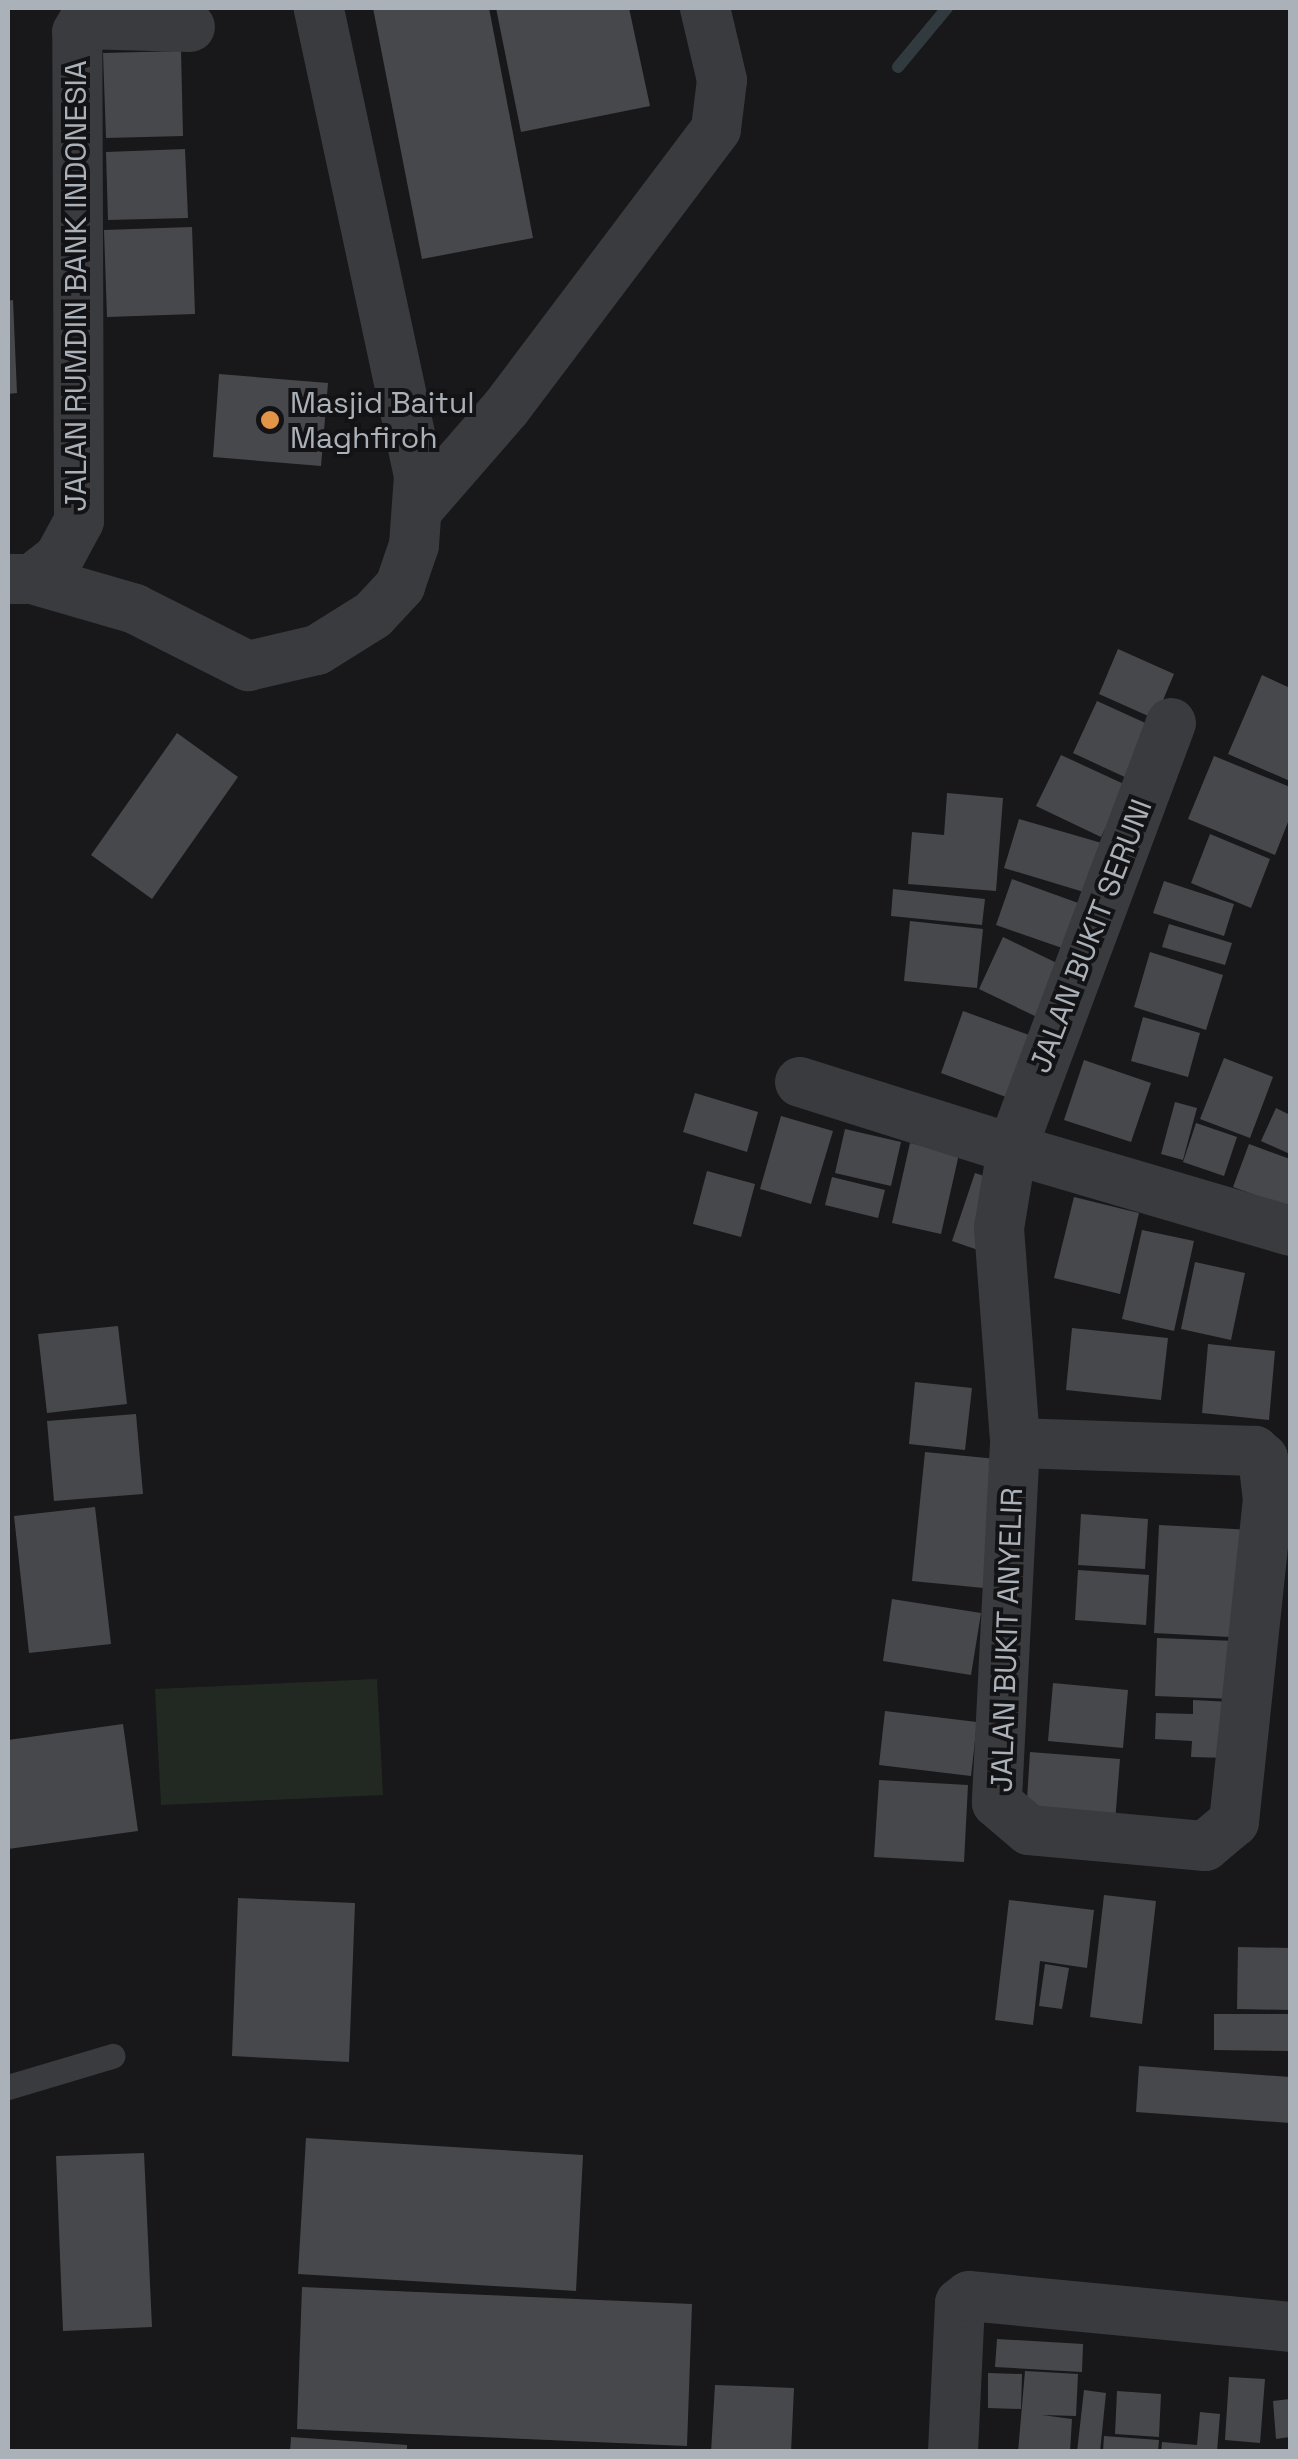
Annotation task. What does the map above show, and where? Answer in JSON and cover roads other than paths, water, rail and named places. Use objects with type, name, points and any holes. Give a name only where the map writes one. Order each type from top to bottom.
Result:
[{"type":"street","name":"JALAN RUMDIN BANK INDONESIA","points":[[20,579],[135,609],[248,666],[285,662],[317,650],[388,601],[408,565],[419,508],[419,476],[319,8]]},
{"type":"street","points":[[419,508],[506,408],[716,128],[722,80],[704,8]]},
{"type":"street","name":"JALAN RUMDIN BANK INDONESIA","points":[[20,579],[70,544],[82,490],[77,32],[82,24],[190,27]]},
{"type":"street","name":"JALAN BUKIT SERUNI","points":[[1012,1150],[1171,724]]},
{"type":"street","points":[[800,1082],[1012,1150],[1290,1231]]},
{"type":"street","name":"JALAN BUKIT ANYELIR","points":[[1012,1150],[1000,1292],[1015,1443],[998,1803],[1029,1830],[1205,1846],[1234,1822],[1267,1518],[1263,1458],[1255,1451],[1015,1443]]},
{"type":"street","points":[[953,2452],[960,2303],[969,2296],[1290,2327]]},
{"type":"lane","points":[[8,2087],[112,2056]]},
{"type":"waterway","points":[[898,67],[947,8]]},
{"type":"place","name":"Masjid Baitul Maghfiroh","points":[[270,420]]}]
